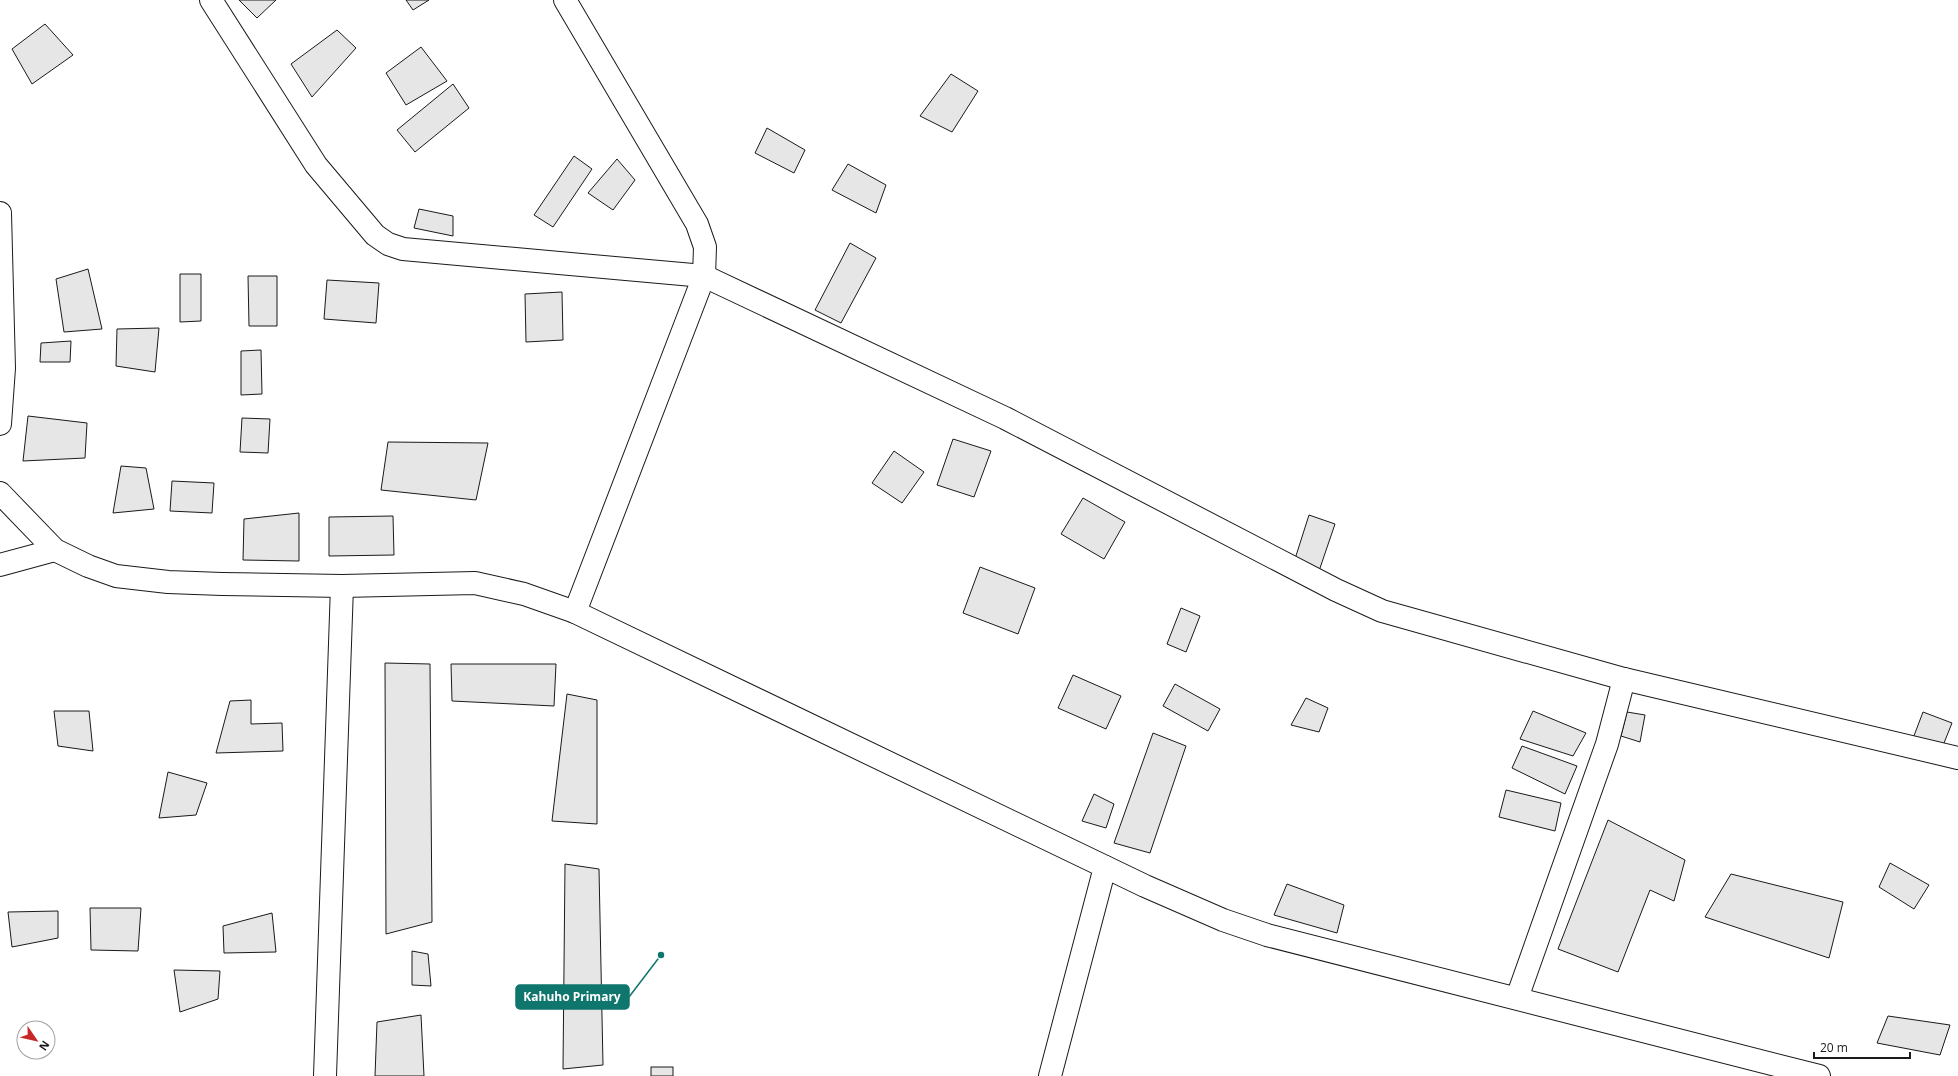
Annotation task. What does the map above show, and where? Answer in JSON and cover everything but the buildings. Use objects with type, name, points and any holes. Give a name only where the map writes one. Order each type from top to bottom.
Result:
[{"type":"street","points":[[211,0],[316,165],[375,235],[388,244],[403,249],[704,276],[1004,418],[1336,590],[1382,611],[1624,679],[1958,758]]},
{"type":"street","points":[[564,0],[697,224],[705,247],[704,276],[575,612]]},
{"type":"street","points":[[0,213],[4,368],[0,424]]},
{"type":"street","points":[[0,493],[55,550],[88,566],[116,576],[160,581],[222,584],[342,586],[475,584],[524,594],[575,612],[1105,867],[1223,920],[1267,935],[1819,1076]]},
{"type":"street","points":[[0,564],[55,550]]},
{"type":"street","points":[[325,1076],[342,586]]},
{"type":"street","points":[[1517,998],[1607,744],[1624,679]]},
{"type":"street","points":[[1050,1076],[1105,867]]},
{"type":"place","name":"Kahuho Primary","points":[[661,955]]}]
